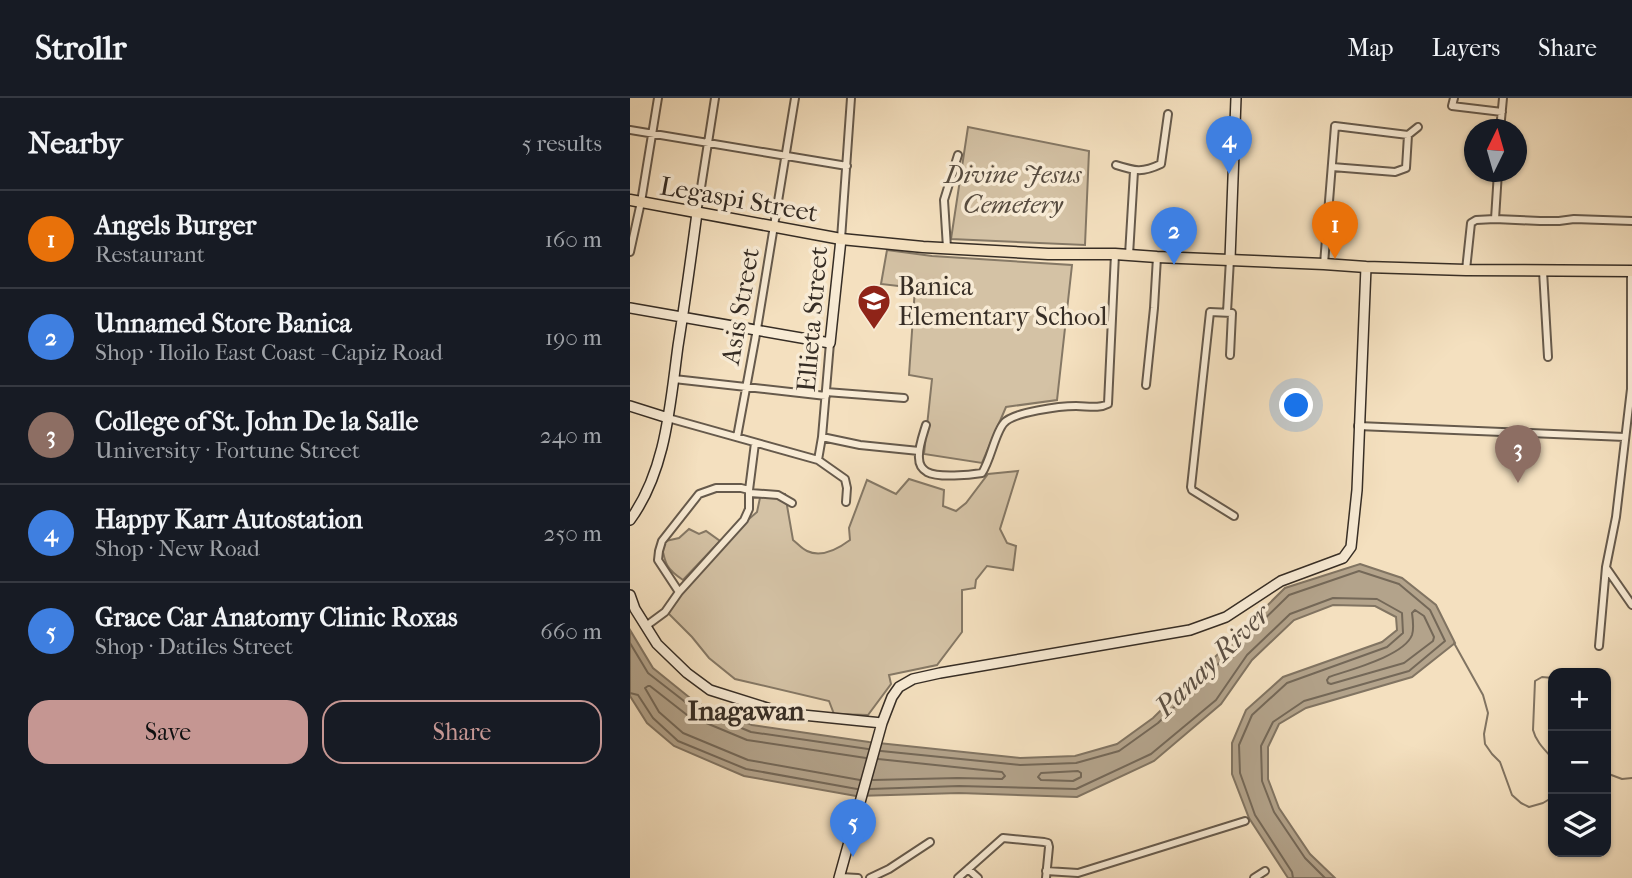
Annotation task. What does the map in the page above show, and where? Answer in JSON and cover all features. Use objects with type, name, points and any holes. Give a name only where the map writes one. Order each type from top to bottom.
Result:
[{"type":"main road","name":"Legaspi Street","points":[[636,201],[841,239],[947,248],[1048,254],[1129,254],[1366,267],[1632,271]]},
{"type":"street","points":[[630,252],[636,201],[658,98]]},
{"type":"street","points":[[630,520],[640,506],[655,473],[668,418],[715,98]]},
{"type":"street","name":"Asis Street","points":[[737,437],[795,98]]},
{"type":"street","name":"Ellieta Street","points":[[818,460],[841,239],[851,98]]},
{"type":"street","points":[[1227,312],[1236,98]]},
{"type":"street","points":[[1454,98],[1452,106],[1502,112]]},
{"type":"street","points":[[1501,119],[1503,98]]},
{"type":"street","points":[[1116,164],[1134,171],[1148,170],[1161,164],[1168,114]]},
{"type":"street","points":[[1324,264],[1335,126],[1408,135],[1418,127]]},
{"type":"street","points":[[630,130],[847,166]]},
{"type":"street","points":[[1332,167],[1395,172],[1406,168],[1408,135]]},
{"type":"street","points":[[947,248],[944,200],[958,155]]},
{"type":"street","points":[[1129,254],[1134,171]]},
{"type":"street","points":[[1495,219],[1497,182]]},
{"type":"street","points":[[1466,270],[1471,223],[1476,220],[1632,221]]},
{"type":"street","points":[[926,425],[919,451],[920,466],[926,472],[935,474],[972,475],[982,472],[987,466],[1003,424],[1011,417],[1062,407],[1103,407],[1108,404],[1115,254]]},
{"type":"street","points":[[1146,385],[1157,257]]},
{"type":"street","points":[[858,878],[839,877],[882,723],[899,687],[913,679],[1190,630],[1226,617],[1282,581],[1343,558],[1351,547],[1357,490],[1366,267]]},
{"type":"street","points":[[1543,271],[1548,357]]},
{"type":"street","points":[[1599,646],[1606,567],[1616,517],[1631,389],[1632,271]]},
{"type":"street","points":[[630,308],[830,343]]},
{"type":"street","points":[[1230,355],[1232,313],[1210,312],[1191,487],[1234,516]]},
{"type":"street","points":[[674,379],[745,387],[904,398]]},
{"type":"street","points":[[630,406],[818,460],[845,479],[846,502]]},
{"type":"street","points":[[1359,426],[1625,437]]},
{"type":"street","points":[[822,437],[860,445],[919,451]]},
{"type":"street","points":[[646,626],[665,612],[679,592],[744,520],[749,509],[755,443]]},
{"type":"street","points":[[679,592],[659,560],[659,551],[662,541],[699,494],[716,488],[741,488],[749,492],[778,495],[792,503]]},
{"type":"street","points":[[1606,567],[1632,605]]},
{"type":"street","points":[[630,595],[635,610],[657,644],[687,673],[710,690],[783,713],[882,723]]},
{"type":"street","points":[[958,878],[1003,838],[1048,844],[1046,875],[1079,876],[1245,821]]},
{"type":"street","points":[[870,878],[930,842]]},
{"type":"street","points":[[968,869],[978,878]]},
{"type":"street","points":[[1254,878],[1265,871]]},
{"type":"green space","name":"Divine Jesus Cemetery","points":[[968,127],[1089,151],[1085,245],[951,239]]},
{"type":"green space","points":[[887,250],[932,256],[1072,265],[1057,400],[1006,407],[982,463],[924,454],[932,379],[909,375],[915,288],[881,284]]},
{"type":"green space","points":[[1018,471],[1000,529],[1007,543],[1016,546],[1013,570],[987,566],[976,580],[975,588],[962,590],[962,632],[937,665],[889,675],[891,684],[868,715],[834,714],[829,701],[735,679],[709,658],[666,611],[742,525],[757,512],[761,493],[785,494],[793,540],[805,550],[818,554],[835,549],[850,540],[849,528],[867,480],[896,494],[909,479],[944,490],[943,506],[956,511],[966,503],[988,474]]},
{"type":"green space","points":[[689,529],[699,534],[706,531],[720,541],[683,580],[667,564],[661,542],[679,538]]},
{"type":"water","name":"Panay River","points":[[1360,564],[1402,578],[1436,605],[1455,643],[1412,677],[1306,708],[1279,724],[1268,747],[1268,779],[1279,808],[1310,854],[1335,878],[1288,878],[1249,818],[1232,774],[1232,743],[1246,710],[1283,677],[1382,642],[1397,630],[1396,617],[1375,606],[1333,605],[1294,620],[1252,660],[1221,704],[1154,761],[1077,797],[959,793],[856,796],[744,776],[674,746],[647,723],[630,696],[630,630],[653,668],[695,702],[752,725],[869,742],[1020,758],[1075,756],[1117,744],[1153,718],[1285,588]]},
{"type":"waterway","points":[[1454,643],[1483,695],[1488,713],[1485,744],[1500,762],[1512,795],[1529,807],[1548,800]]},
{"type":"waterway","points":[[1548,678],[1535,681],[1533,730],[1548,753]]},
{"type":"waterway","points":[[1611,775],[1622,779],[1632,778]]},
{"type":"place","name":"Happy Karr Autostation","points":[[1229,174]]},
{"type":"place","name":"Angels Burger","points":[[1335,259]]},
{"type":"place","name":"Unnamed Store Banica","points":[[1174,265]]},
{"type":"place","name":"Banica Elementary School","points":[[874,331]]},
{"type":"place","name":"College of St. John De la Salle","points":[[1518,483]]},
{"type":"place","name":"Grace Car Anatomy Clinic Roxas","points":[[853,857]]},
{"type":"district","name":"Inagawan","points":[[746,710]]}]
